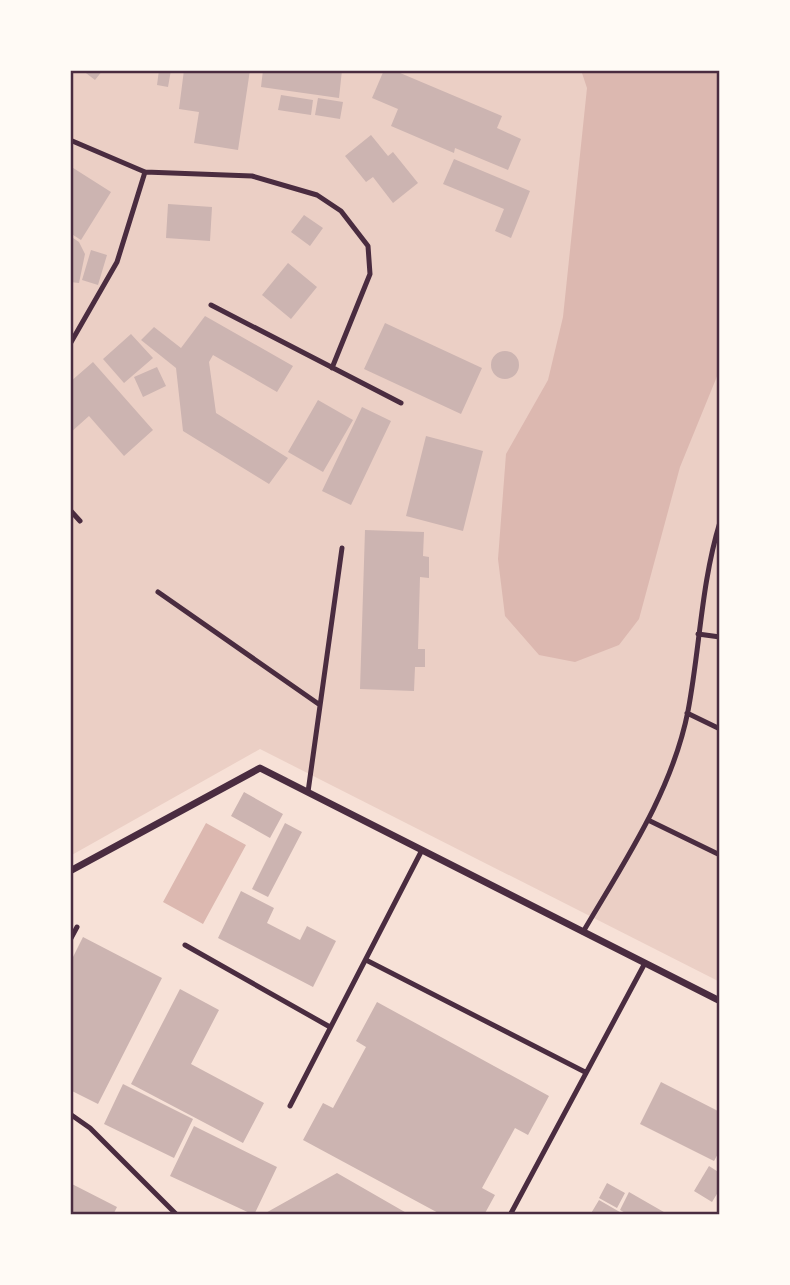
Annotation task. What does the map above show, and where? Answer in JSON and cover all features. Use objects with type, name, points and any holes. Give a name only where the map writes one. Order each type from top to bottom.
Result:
[{"type":"street","points":[[70,871],[260,768],[720,1001]]},
{"type":"lane","points":[[70,140],[145,172],[252,176],[317,195],[341,211],[368,246],[370,274],[332,368]]},
{"type":"lane","points":[[70,344],[117,262],[145,172]]},
{"type":"lane","points":[[211,305],[401,403]]},
{"type":"lane","points":[[70,510],[80,521]]},
{"type":"lane","points":[[583,932],[657,805],[687,713],[707,565],[720,522]]},
{"type":"lane","points":[[308,792],[342,548]]},
{"type":"lane","points":[[158,592],[320,705]]},
{"type":"lane","points":[[698,634],[720,637]]},
{"type":"lane","points":[[687,713],[720,729]]},
{"type":"lane","points":[[648,820],[720,855]]},
{"type":"lane","points":[[290,1106],[422,850]]},
{"type":"lane","points":[[70,940],[76,927]]},
{"type":"lane","points":[[185,945],[330,1027]]},
{"type":"lane","points":[[366,960],[585,1072]]},
{"type":"lane","points":[[510,1215],[645,963]]},
{"type":"lane","points":[[70,1114],[90,1128],[177,1215]]},
{"type":"shaded area","points":[[70,70],[720,70],[720,982],[260,749],[70,856]]},
{"type":"shaded area","points":[[581,70],[720,70],[720,369],[680,467],[639,619],[619,645],[575,662],[539,655],[505,616],[498,559],[506,454],[548,380],[563,317],[587,88]]},
{"type":"shaded area","points":[[206,823],[246,845],[203,924],[163,902]]},
{"type":"building","points":[[82,70],[103,70],[95,80]]},
{"type":"building","points":[[159,70],[171,70],[168,87],[157,85]]},
{"type":"building","points":[[184,70],[250,70],[238,150],[194,143],[199,112],[179,109]]},
{"type":"building","points":[[263,70],[342,70],[339,98],[261,87]]},
{"type":"building","points":[[384,70],[393,70],[502,116],[497,128],[521,139],[508,170],[455,148],[454,153],[391,126],[398,109],[372,98]]},
{"type":"building","points":[[281,95],[313,100],[311,115],[278,110]]},
{"type":"building","points":[[318,98],[343,102],[340,119],[315,115]]},
{"type":"building","points":[[371,135],[388,156],[393,152],[418,183],[393,203],[373,177],[366,182],[345,156]]},
{"type":"building","points":[[454,159],[530,191],[511,238],[495,231],[504,209],[443,184]]},
{"type":"building","points":[[70,166],[111,192],[81,240],[70,233]]},
{"type":"building","points":[[168,204],[212,207],[210,241],[166,238]]},
{"type":"building","points":[[304,215],[323,228],[310,246],[291,232]]},
{"type":"building","points":[[70,236],[79,242],[85,254],[79,283],[70,282]]},
{"type":"building","points":[[91,250],[107,255],[98,285],[82,280]]},
{"type":"building","points":[[288,263],[317,287],[291,319],[262,295]]},
{"type":"building","points":[[205,316],[293,366],[277,392],[213,355],[209,362],[216,413],[288,458],[269,484],[183,431],[176,368],[141,340],[154,327],[181,348]]},
{"type":"building","points":[[385,323],[482,368],[461,414],[364,369]]},
{"type":"building","points":[[131,334],[153,358],[124,383],[103,359]]},
{"type":"building","points":[[505,351],[515,355],[519,365],[515,375],[505,379],[495,375],[491,365],[495,355]]},
{"type":"building","points":[[93,362],[153,430],[124,456],[89,416],[70,433],[70,382]]},
{"type":"building","points":[[157,367],[166,386],[143,397],[134,377]]},
{"type":"building","points":[[318,400],[353,420],[323,472],[288,452]]},
{"type":"building","points":[[362,407],[391,421],[351,505],[322,491]]},
{"type":"building","points":[[426,436],[483,451],[463,531],[406,516]]},
{"type":"building","points":[[365,530],[424,532],[423,556],[429,557],[429,578],[420,577],[418,649],[425,649],[425,667],[415,667],[414,691],[360,689]]},
{"type":"building","points":[[244,792],[283,814],[270,838],[231,816]]},
{"type":"building","points":[[285,823],[302,832],[268,897],[252,889]]},
{"type":"building","points":[[241,891],[274,908],[267,923],[300,940],[307,926],[336,941],[313,987],[218,938]]},
{"type":"building","points":[[83,937],[162,978],[98,1104],[70,1090],[70,963]]},
{"type":"building","points":[[180,989],[219,1010],[191,1064],[264,1103],[243,1143],[131,1084]]},
{"type":"building","points":[[377,1002],[549,1096],[528,1135],[515,1128],[482,1188],[495,1195],[484,1215],[442,1215],[303,1140],[323,1103],[333,1108],[366,1047],[356,1041]]},
{"type":"building","points":[[661,1082],[720,1112],[720,1150],[714,1161],[640,1124]]},
{"type":"building","points":[[123,1084],[193,1119],[174,1158],[104,1124]]},
{"type":"building","points":[[194,1126],[277,1167],[254,1215],[170,1176]]},
{"type":"building","points":[[709,1166],[720,1173],[720,1189],[712,1202],[694,1191]]},
{"type":"building","points":[[337,1173],[410,1215],[262,1215]]},
{"type":"building","points":[[70,1183],[117,1207],[113,1215],[70,1215]]},
{"type":"building","points":[[607,1183],[625,1193],[617,1208],[599,1198]]},
{"type":"building","points":[[629,1192],[669,1215],[629,1215],[620,1210]]},
{"type":"building","points":[[599,1200],[625,1215],[590,1215]]}]
